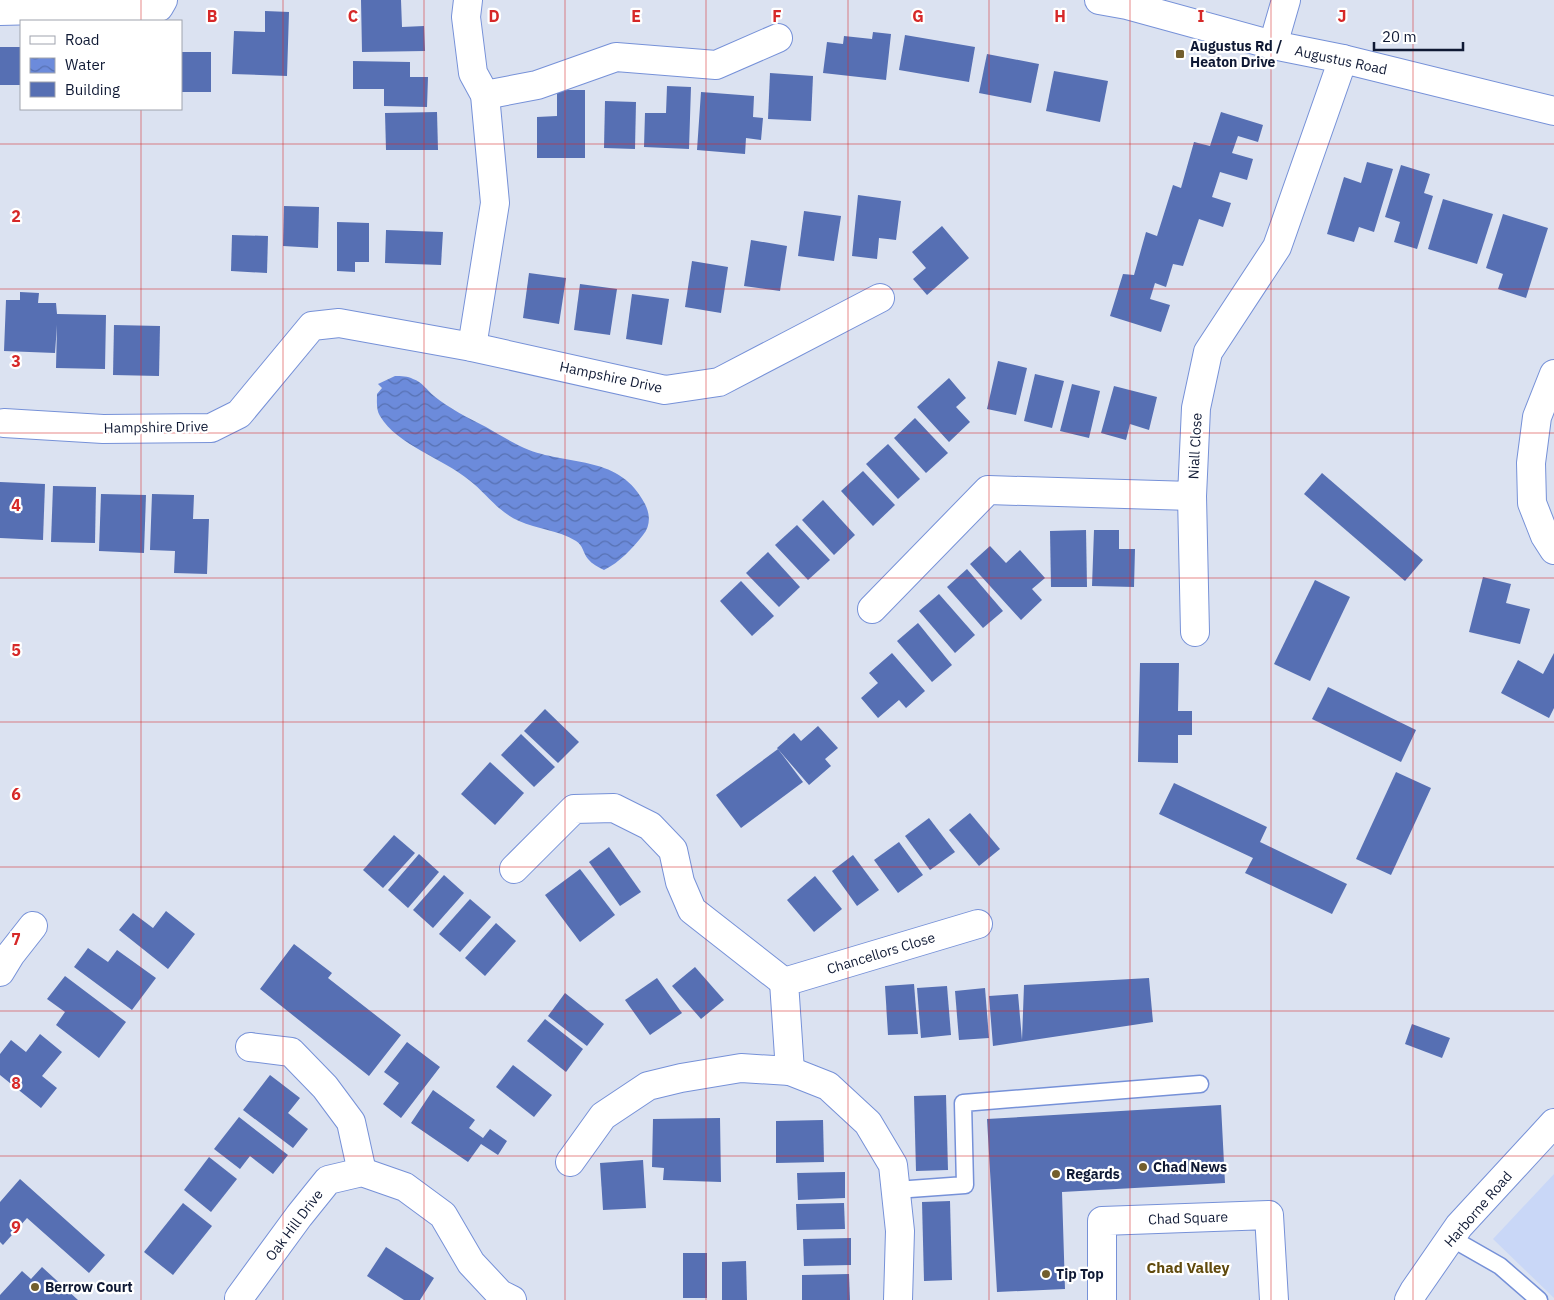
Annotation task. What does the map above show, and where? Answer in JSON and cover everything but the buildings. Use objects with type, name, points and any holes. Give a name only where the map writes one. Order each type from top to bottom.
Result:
[{"type":"street","points":[[0,11],[160,7],[163,0]]},
{"type":"street","points":[[468,0],[466,17],[473,73],[485,95],[494,203],[472,347]]},
{"type":"street","name":"Augustus Road","points":[[1099,0],[1127,2],[1273,45],[1343,59],[1554,111]]},
{"type":"street","points":[[1273,45],[1286,0]]},
{"type":"street","points":[[485,95],[537,85],[616,57],[716,65],[778,38]]},
{"type":"street","name":"Niall Close","points":[[872,609],[988,490],[1192,496],[1196,408],[1208,352],[1277,247],[1343,59]]},
{"type":"street","name":"Hampshire Drive","points":[[4,423],[103,429],[211,428],[240,414],[312,326],[339,323],[472,347],[665,390],[719,382],[880,298]]},
{"type":"street","points":[[1554,374],[1537,417],[1531,463],[1532,503],[1545,536],[1554,550]]},
{"type":"street","points":[[1192,496],[1195,632]]},
{"type":"street","points":[[514,869],[574,809],[614,808],[650,826],[673,850],[680,882],[692,910],[784,982],[790,1071]]},
{"type":"street","name":"Chancellors Close","points":[[784,982],[978,924]]},
{"type":"street","points":[[4,958],[33,926]]},
{"type":"street","points":[[250,1047],[291,1052],[325,1087],[350,1122],[362,1172],[405,1187],[443,1215],[471,1263],[500,1294],[512,1300]]},
{"type":"street","points":[[570,1162],[603,1116],[648,1086],[681,1078],[741,1068],[790,1071],[828,1086],[868,1123],[893,1165],[900,1231],[898,1300]]},
{"type":"street","name":"Harborne Road","points":[[1409,1300],[1459,1226],[1554,1123]]},
{"type":"street","name":"Oak Hill Drive","points":[[239,1298],[328,1180],[362,1172]]},
{"type":"street","name":"Chad Square","points":[[1102,1300],[1102,1221],[1269,1215],[1274,1300]]},
{"type":"lane","points":[[896,1190],[965,1185],[963,1103],[1200,1084]]},
{"type":"lane","points":[[1451,1238],[1500,1266],[1539,1300]]},
{"type":"shaded area","points":[[1554,1174],[1554,1298],[1493,1239]]},
{"type":"water","points":[[395,376],[416,380],[452,409],[523,448],[545,455],[593,465],[622,477],[635,488],[647,508],[649,520],[646,531],[625,555],[604,570],[586,557],[576,541],[562,534],[526,524],[505,513],[459,472],[409,443],[388,426],[378,411],[377,394],[382,388],[378,384]]},
{"type":"place","name":"Augustus Rd / Heaton Drive","points":[[1180,54]]},
{"type":"place","name":"Chad News","points":[[1143,1167]]},
{"type":"place","name":"Regards","points":[[1056,1174]]},
{"type":"place","name":"Tip Top","points":[[1046,1274]]},
{"type":"place","name":"Berrow Court","points":[[35,1287]]},
{"type":"district","name":"Chad Valley","points":[[1188,1267]]}]
